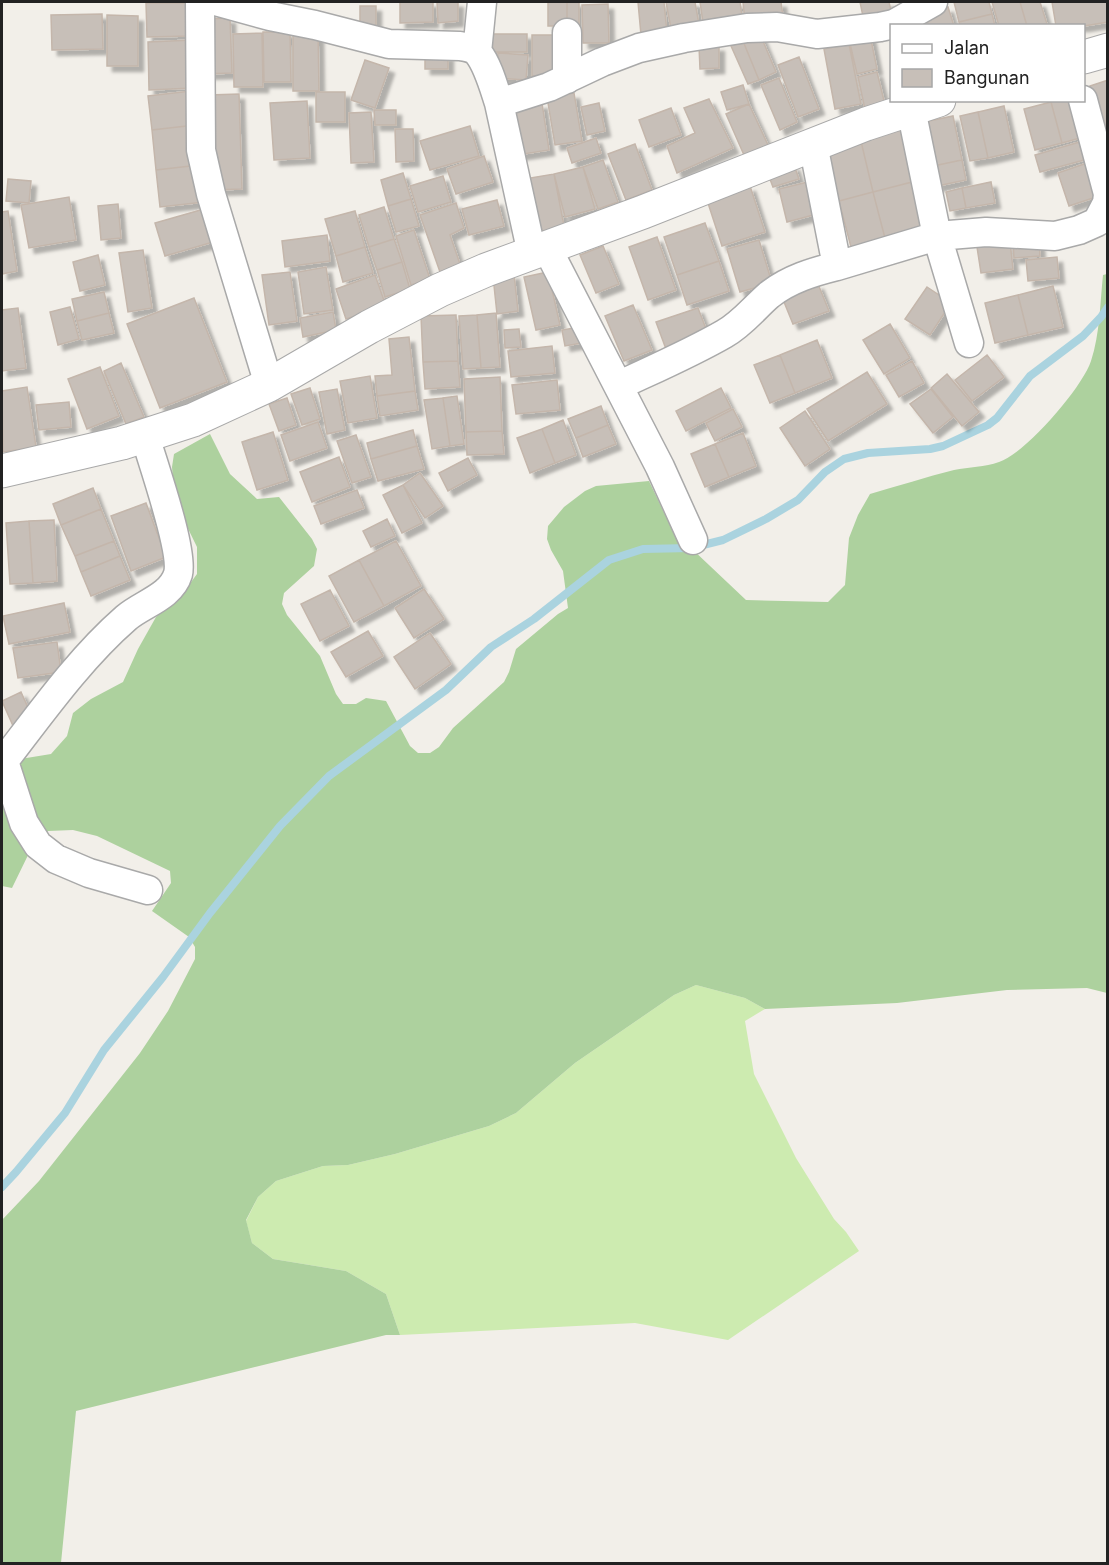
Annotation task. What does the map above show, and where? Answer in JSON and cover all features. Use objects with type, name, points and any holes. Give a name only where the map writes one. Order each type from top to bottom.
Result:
[{"type":"street","points":[[200,2],[201,150],[269,385]]},
{"type":"street","points":[[219,2],[389,44],[460,46],[469,47],[477,52],[493,83],[540,251],[620,385],[693,540]]},
{"type":"street","points":[[477,52],[482,2]]},
{"type":"street","points":[[894,24],[933,2]]},
{"type":"street","points":[[499,103],[549,87],[602,62],[639,48],[684,38],[747,28],[777,27],[817,33],[890,25]]},
{"type":"street","points":[[567,33],[567,79]]},
{"type":"street","points":[[1085,56],[1107,50]]},
{"type":"street","points":[[620,385],[725,333],[782,286],[808,274],[938,236],[986,232],[1054,236],[1079,230],[1097,222],[1107,203],[1107,194],[1084,102]]},
{"type":"street","points":[[2,471],[145,436],[193,420],[269,385],[369,327],[440,290],[813,144],[925,105],[938,236],[969,343]]},
{"type":"street","points":[[813,144],[837,266]]},
{"type":"street","points":[[145,436],[178,552],[177,576],[172,586],[127,617],[74,671],[3,758],[24,824],[38,845],[56,859],[89,873],[148,890]]},
{"type":"green space","points":[[1107,274],[1107,993],[1087,988],[1007,990],[897,1003],[765,1009],[745,998],[696,985],[674,995],[575,1063],[516,1113],[489,1126],[395,1154],[348,1165],[323,1166],[276,1181],[258,1197],[246,1220],[252,1243],[273,1259],[346,1271],[386,1294],[400,1335],[386,1335],[76,1411],[61,1563],[2,1564],[2,1220],[39,1181],[140,1053],[168,1011],[195,959],[195,947],[189,937],[152,911],[171,883],[170,871],[97,836],[73,830],[48,831],[38,845],[31,849],[12,888],[2,886],[2,762],[51,754],[67,736],[73,713],[91,699],[123,682],[156,617],[183,593],[197,574],[197,547],[175,502],[172,467],[174,454],[210,434],[230,474],[257,499],[279,497],[312,539],[317,549],[314,566],[284,593],[282,604],[287,615],[320,656],[336,694],[343,704],[356,704],[366,698],[386,701],[410,746],[418,753],[430,753],[439,747],[453,728],[504,682],[516,649],[568,608],[563,571],[547,539],[548,526],[564,507],[585,491],[596,486],[649,481],[673,531],[746,600],[828,602],[845,585],[849,538],[870,494],[954,470],[999,462],[1024,446],[1052,418],[1077,387],[1091,361],[1098,329],[1103,275]]},
{"type":"green space","points":[[696,985],[745,998],[765,1009],[745,1021],[754,1074],[796,1158],[834,1219],[859,1251],[728,1340],[635,1323],[400,1335],[386,1294],[346,1271],[273,1259],[252,1243],[246,1221],[258,1197],[276,1181],[323,1166],[348,1165],[395,1154],[489,1126],[516,1113],[575,1063],[674,995]]},
{"type":"building","points":[[400,2],[433,2],[433,22],[400,23]]},
{"type":"building","points":[[437,2],[458,2],[458,21],[438,23]]},
{"type":"building","points":[[548,2],[567,2],[567,26],[548,26]]},
{"type":"building","points":[[567,2],[579,2],[579,26],[567,26]]},
{"type":"building","points":[[638,2],[664,2],[667,33],[641,35]]},
{"type":"building","points":[[666,2],[695,2],[700,30],[672,34]]},
{"type":"building","points":[[700,2],[740,2],[743,23],[704,29]]},
{"type":"building","points":[[743,2],[781,2],[783,17],[745,21]]},
{"type":"building","points":[[860,2],[889,2],[892,15],[864,21]]},
{"type":"building","points":[[954,2],[989,2],[992,14],[959,22]]},
{"type":"building","points":[[992,2],[1020,2],[1026,24],[998,24]]},
{"type":"building","points":[[1020,2],[1040,2],[1047,24],[1026,24]]},
{"type":"building","points":[[1052,2],[1108,2],[1108,22],[1085,26],[1085,24],[1056,24]]},
{"type":"building","points":[[146,3],[189,3],[190,36],[147,37]]},
{"type":"building","points":[[608,4],[609,43],[583,43],[582,5]]},
{"type":"building","points":[[360,6],[376,6],[376,27],[360,27]]},
{"type":"building","points":[[948,7],[953,24],[920,24],[918,16]]},
{"type":"building","points":[[102,14],[103,49],[52,50],[51,15]]},
{"type":"building","points":[[992,14],[994,24],[960,24],[959,22]]},
{"type":"building","points":[[107,15],[138,16],[138,66],[107,66]]},
{"type":"building","points":[[230,18],[232,73],[204,74],[202,19]]},
{"type":"building","points":[[318,30],[319,91],[293,91],[293,31]]},
{"type":"building","points":[[263,32],[290,32],[291,82],[264,82]]},
{"type":"building","points":[[262,33],[263,87],[234,87],[233,34]]},
{"type":"building","points":[[486,34],[527,34],[527,52],[486,52]]},
{"type":"building","points":[[760,34],[776,72],[759,80],[743,41]]},
{"type":"building","points":[[532,35],[562,35],[562,76],[532,76]]},
{"type":"building","points":[[870,35],[877,69],[857,74],[849,39]]},
{"type":"building","points":[[193,40],[194,88],[149,90],[148,42]]},
{"type":"building","points":[[743,41],[759,80],[748,84],[731,46]]},
{"type":"building","points":[[849,44],[861,104],[835,109],[824,49]]},
{"type":"building","points":[[699,46],[719,46],[719,68],[700,69]]},
{"type":"building","points":[[498,53],[528,55],[526,80],[496,78]]},
{"type":"building","points":[[448,55],[448,69],[425,69],[425,56]]},
{"type":"building","points":[[799,57],[819,109],[798,117],[778,65]]},
{"type":"building","points":[[365,60],[389,68],[375,108],[351,100]]},
{"type":"building","points":[[877,72],[886,109],[866,114],[858,77]]},
{"type":"building","points":[[779,78],[797,122],[780,130],[761,85]]},
{"type":"building","points":[[1108,80],[1108,128],[1104,129],[1090,86]]},
{"type":"building","points":[[743,85],[749,104],[727,110],[721,92]]},
{"type":"building","points":[[191,91],[195,125],[152,130],[148,96]]},
{"type":"building","points":[[316,92],[345,92],[345,122],[316,122]]},
{"type":"building","points":[[574,93],[582,141],[555,145],[547,97]]},
{"type":"building","points":[[239,94],[242,189],[212,190],[208,95]]},
{"type":"building","points":[[709,99],[733,148],[677,173],[667,146],[695,133],[684,108]]},
{"type":"building","points":[[307,101],[310,158],[274,160],[270,103]]},
{"type":"building","points":[[1051,102],[1070,102],[1080,138],[1062,143]]},
{"type":"building","points":[[1051,102],[1062,143],[1035,150],[1024,109]]},
{"type":"building","points":[[542,103],[549,150],[511,156],[503,110]]},
{"type":"building","points":[[599,103],[605,131],[587,135],[581,107]]},
{"type":"building","points":[[749,104],[768,145],[744,155],[726,114]]},
{"type":"building","points":[[1004,106],[1014,152],[988,158],[978,112]]},
{"type":"building","points":[[671,108],[681,135],[649,147],[639,120]]},
{"type":"building","points":[[374,110],[396,110],[396,125],[375,125]]},
{"type":"building","points":[[371,112],[374,162],[351,163],[349,113]]},
{"type":"building","points":[[978,112],[988,158],[970,161],[960,116]]},
{"type":"building","points":[[953,116],[962,160],[933,166],[924,122]]},
{"type":"building","points":[[195,125],[199,165],[156,170],[152,130]]},
{"type":"building","points":[[470,126],[479,156],[430,170],[420,141]]},
{"type":"building","points":[[902,126],[916,181],[873,192],[860,137]]},
{"type":"building","points":[[395,129],[413,129],[414,161],[396,162]]},
{"type":"building","points":[[860,137],[873,192],[839,201],[825,145]]},
{"type":"building","points":[[596,138],[601,153],[572,163],[567,148]]},
{"type":"building","points":[[1083,141],[1088,159],[1040,172],[1035,155]]},
{"type":"building","points":[[635,144],[652,190],[626,200],[608,154]]},
{"type":"building","points":[[484,156],[493,182],[456,194],[447,169]]},
{"type":"building","points":[[603,160],[618,202],[598,209],[583,167]]},
{"type":"building","points":[[962,160],[966,180],[937,186],[933,166]]},
{"type":"building","points":[[1087,163],[1099,196],[1069,206],[1058,173]]},
{"type":"building","points":[[199,165],[204,202],[160,207],[156,170]]},
{"type":"building","points":[[794,165],[799,179],[773,187],[768,174]]},
{"type":"building","points":[[583,167],[595,209],[565,217],[554,174]]},
{"type":"building","points":[[403,173],[411,199],[388,206],[381,180]]},
{"type":"building","points":[[554,174],[565,231],[531,237],[518,180]]},
{"type":"building","points":[[443,176],[451,202],[418,212],[410,186]]},
{"type":"building","points":[[8,179],[31,181],[29,203],[6,201]]},
{"type":"building","points":[[812,181],[821,213],[787,222],[779,189]]},
{"type":"building","points":[[916,181],[928,232],[886,242],[873,192]]},
{"type":"building","points":[[991,182],[995,203],[966,208],[962,188]]},
{"type":"building","points":[[750,186],[765,232],[722,246],[707,200]]},
{"type":"building","points":[[962,188],[966,208],[950,211],[946,192]]},
{"type":"building","points":[[873,192],[886,242],[852,251],[839,201]]},
{"type":"building","points":[[69,197],[76,240],[29,248],[21,205]]},
{"type":"building","points":[[411,199],[419,226],[396,232],[388,206]]},
{"type":"building","points":[[497,200],[504,226],[469,235],[462,209]]},
{"type":"building","points":[[456,203],[464,228],[450,235],[460,264],[440,272],[420,215]]},
{"type":"building","points":[[118,204],[121,238],[101,240],[98,206]]},
{"type":"building","points":[[211,207],[220,240],[165,256],[155,223]]},
{"type":"building","points":[[384,207],[394,239],[369,247],[359,215]]},
{"type":"building","points":[[8,211],[17,271],[2,274],[2,212]]},
{"type":"building","points":[[355,211],[365,247],[336,256],[325,219]]},
{"type":"building","points":[[705,223],[719,261],[677,275],[664,237]]},
{"type":"building","points":[[414,230],[430,279],[411,285],[396,236]]},
{"type":"building","points":[[327,235],[330,261],[285,267],[282,241]]},
{"type":"building","points":[[657,237],[676,290],[648,300],[629,247]]},
{"type":"building","points":[[394,239],[402,262],[377,270],[369,247]]},
{"type":"building","points":[[759,240],[772,283],[740,292],[727,249]]},
{"type":"building","points":[[1039,241],[1040,256],[1014,258],[1013,243]]},
{"type":"building","points":[[1010,242],[1013,269],[981,273],[977,247]]},
{"type":"building","points":[[603,246],[619,284],[596,293],[580,255]]},
{"type":"building","points":[[365,247],[373,273],[343,282],[336,256]]},
{"type":"building","points":[[143,250],[152,308],[128,312],[119,253]]},
{"type":"building","points":[[98,255],[105,285],[80,291],[73,262]]},
{"type":"building","points":[[1057,257],[1059,278],[1028,281],[1026,260]]},
{"type":"building","points":[[719,261],[729,291],[687,305],[677,275]]},
{"type":"building","points":[[402,262],[410,289],[385,297],[377,270]]},
{"type":"building","points":[[326,267],[333,310],[304,314],[298,272]]},
{"type":"building","points":[[290,272],[297,321],[269,325],[262,275]]},
{"type":"building","points":[[548,272],[560,325],[536,330],[524,277]]},
{"type":"building","points":[[514,274],[518,311],[497,314],[493,276]]},
{"type":"building","points":[[375,275],[386,306],[346,319],[336,289]]},
{"type":"building","points":[[818,284],[829,311],[793,324],[782,297]]},
{"type":"building","points":[[1053,286],[1063,327],[1028,335],[1018,295]]},
{"type":"building","points":[[927,287],[951,303],[930,335],[905,319]]},
{"type":"building","points":[[104,292],[109,313],[77,321],[72,299]]},
{"type":"building","points":[[1018,295],[1028,335],[995,343],[985,303]]},
{"type":"building","points":[[194,298],[227,382],[160,408],[127,324]]},
{"type":"building","points":[[633,305],[652,350],[624,361],[605,316]]},
{"type":"building","points":[[70,307],[79,339],[58,345],[50,312]]},
{"type":"building","points":[[18,308],[26,368],[2,371],[2,310]]},
{"type":"building","points":[[698,308],[708,334],[666,349],[656,322]]},
{"type":"building","points":[[333,312],[336,330],[303,337],[300,318]]},
{"type":"building","points":[[109,313],[114,333],[82,340],[77,321]]},
{"type":"building","points":[[496,313],[500,367],[481,368],[477,315]]},
{"type":"building","points":[[456,315],[458,361],[423,362],[421,316]]},
{"type":"building","points":[[477,315],[481,368],[463,369],[459,316]]},
{"type":"building","points":[[890,324],[910,358],[884,374],[863,340]]},
{"type":"building","points":[[579,327],[582,343],[565,346],[562,330]]},
{"type":"building","points":[[519,329],[521,347],[505,348],[504,330]]},
{"type":"building","points":[[409,337],[415,391],[377,396],[375,376],[392,375],[389,339]]},
{"type":"building","points":[[817,340],[832,378],[795,393],[780,355]]},
{"type":"building","points":[[552,346],[555,373],[511,377],[508,351]]},
{"type":"building","points":[[780,355],[795,393],[770,403],[754,365]]},
{"type":"building","points":[[987,355],[1004,377],[972,401],[955,380]]},
{"type":"building","points":[[458,361],[460,387],[425,389],[423,362]]},
{"type":"building","points":[[912,361],[924,383],[899,397],[886,375]]},
{"type":"building","points":[[121,363],[144,417],[126,424],[104,371]]},
{"type":"building","points":[[100,367],[119,416],[87,429],[68,379]]},
{"type":"building","points":[[867,372],[887,404],[828,441],[807,409]]},
{"type":"building","points":[[947,374],[979,412],[962,426],[931,388]]},
{"type":"building","points":[[370,376],[377,418],[348,423],[340,381]]},
{"type":"building","points":[[500,377],[502,431],[466,432],[464,379]]},
{"type":"building","points":[[557,380],[560,410],[516,414],[512,385]]},
{"type":"building","points":[[27,387],[36,447],[3,452],[2,391]]},
{"type":"building","points":[[310,388],[320,419],[302,425],[291,394]]},
{"type":"building","points":[[721,388],[731,408],[686,431],[676,411]]},
{"type":"building","points":[[337,389],[345,430],[327,434],[319,392]]},
{"type":"building","points":[[931,389],[953,417],[933,433],[910,404]]},
{"type":"building","points":[[415,391],[418,410],[380,416],[377,396]]},
{"type":"building","points":[[457,396],[464,444],[450,446],[443,398]]},
{"type":"building","points":[[287,398],[296,425],[279,431],[269,404]]},
{"type":"building","points":[[443,398],[450,446],[432,449],[424,400]]},
{"type":"building","points":[[69,402],[71,427],[39,430],[36,405]]},
{"type":"building","points":[[601,406],[608,425],[576,438],[568,419]]},
{"type":"building","points":[[733,409],[742,427],[715,441],[706,423]]},
{"type":"building","points":[[805,411],[830,449],[805,466],[780,428]]},
{"type":"building","points":[[563,420],[576,455],[555,463],[542,429]]},
{"type":"building","points":[[318,422],[327,448],[290,461],[281,435]]},
{"type":"building","points":[[608,425],[616,444],[583,457],[576,438]]},
{"type":"building","points":[[542,429],[555,463],[530,473],[517,438]]},
{"type":"building","points":[[413,430],[417,446],[371,459],[367,443]]},
{"type":"building","points":[[502,431],[504,454],[467,455],[466,432]]},
{"type":"building","points":[[273,432],[288,480],[257,490],[242,442]]},
{"type":"building","points":[[743,433],[756,466],[729,477],[715,444]]},
{"type":"building","points":[[356,435],[371,477],[352,483],[337,441]]},
{"type":"building","points":[[715,444],[729,477],[705,487],[691,454]]},
{"type":"building","points":[[417,446],[424,469],[378,481],[371,459]]},
{"type":"building","points":[[339,457],[350,487],[312,502],[300,472]]},
{"type":"building","points":[[468,458],[477,475],[448,491],[439,473]]},
{"type":"building","points":[[420,473],[443,506],[425,518],[403,485]]},
{"type":"building","points":[[403,485],[422,523],[402,533],[383,495]]},
{"type":"building","points":[[93,488],[101,509],[61,525],[53,504]]},
{"type":"building","points":[[357,490],[364,508],[321,524],[314,506]]},
{"type":"building","points":[[146,503],[166,557],[131,571],[111,516]]},
{"type":"building","points":[[101,509],[114,541],[75,556],[61,525]]},
{"type":"building","points":[[387,519],[395,536],[371,547],[363,531]]},
{"type":"building","points":[[54,520],[57,581],[33,583],[29,521]]},
{"type":"building","points":[[29,521],[33,583],[10,584],[6,523]]},
{"type":"building","points":[[114,541],[120,556],[81,572],[75,556]]},
{"type":"building","points":[[396,541],[421,586],[384,606],[359,560]]},
{"type":"building","points":[[120,556],[130,580],[91,596],[81,572]]},
{"type":"building","points":[[359,560],[384,606],[354,622],[329,576]]},
{"type":"building","points":[[424,589],[444,619],[414,638],[395,608]]},
{"type":"building","points":[[330,590],[349,626],[320,641],[301,604]]},
{"type":"building","points":[[64,603],[70,632],[9,644],[3,616]]},
{"type":"building","points":[[368,631],[383,656],[346,677],[331,652]]},
{"type":"building","points":[[430,633],[451,664],[415,689],[394,657]]},
{"type":"building","points":[[57,642],[61,672],[18,678],[13,648]]},
{"type":"building","points":[[21,692],[33,719],[14,728],[2,701]]},
{"type":"waterway","points":[[2,1187],[65,1113],[104,1050],[280,826],[329,776],[446,690],[491,647],[534,619],[609,560],[643,549],[691,548],[723,540],[798,500],[825,472],[844,459],[868,453],[943,446],[988,425],[997,418],[1030,376],[1083,336],[1108,307]]}]
